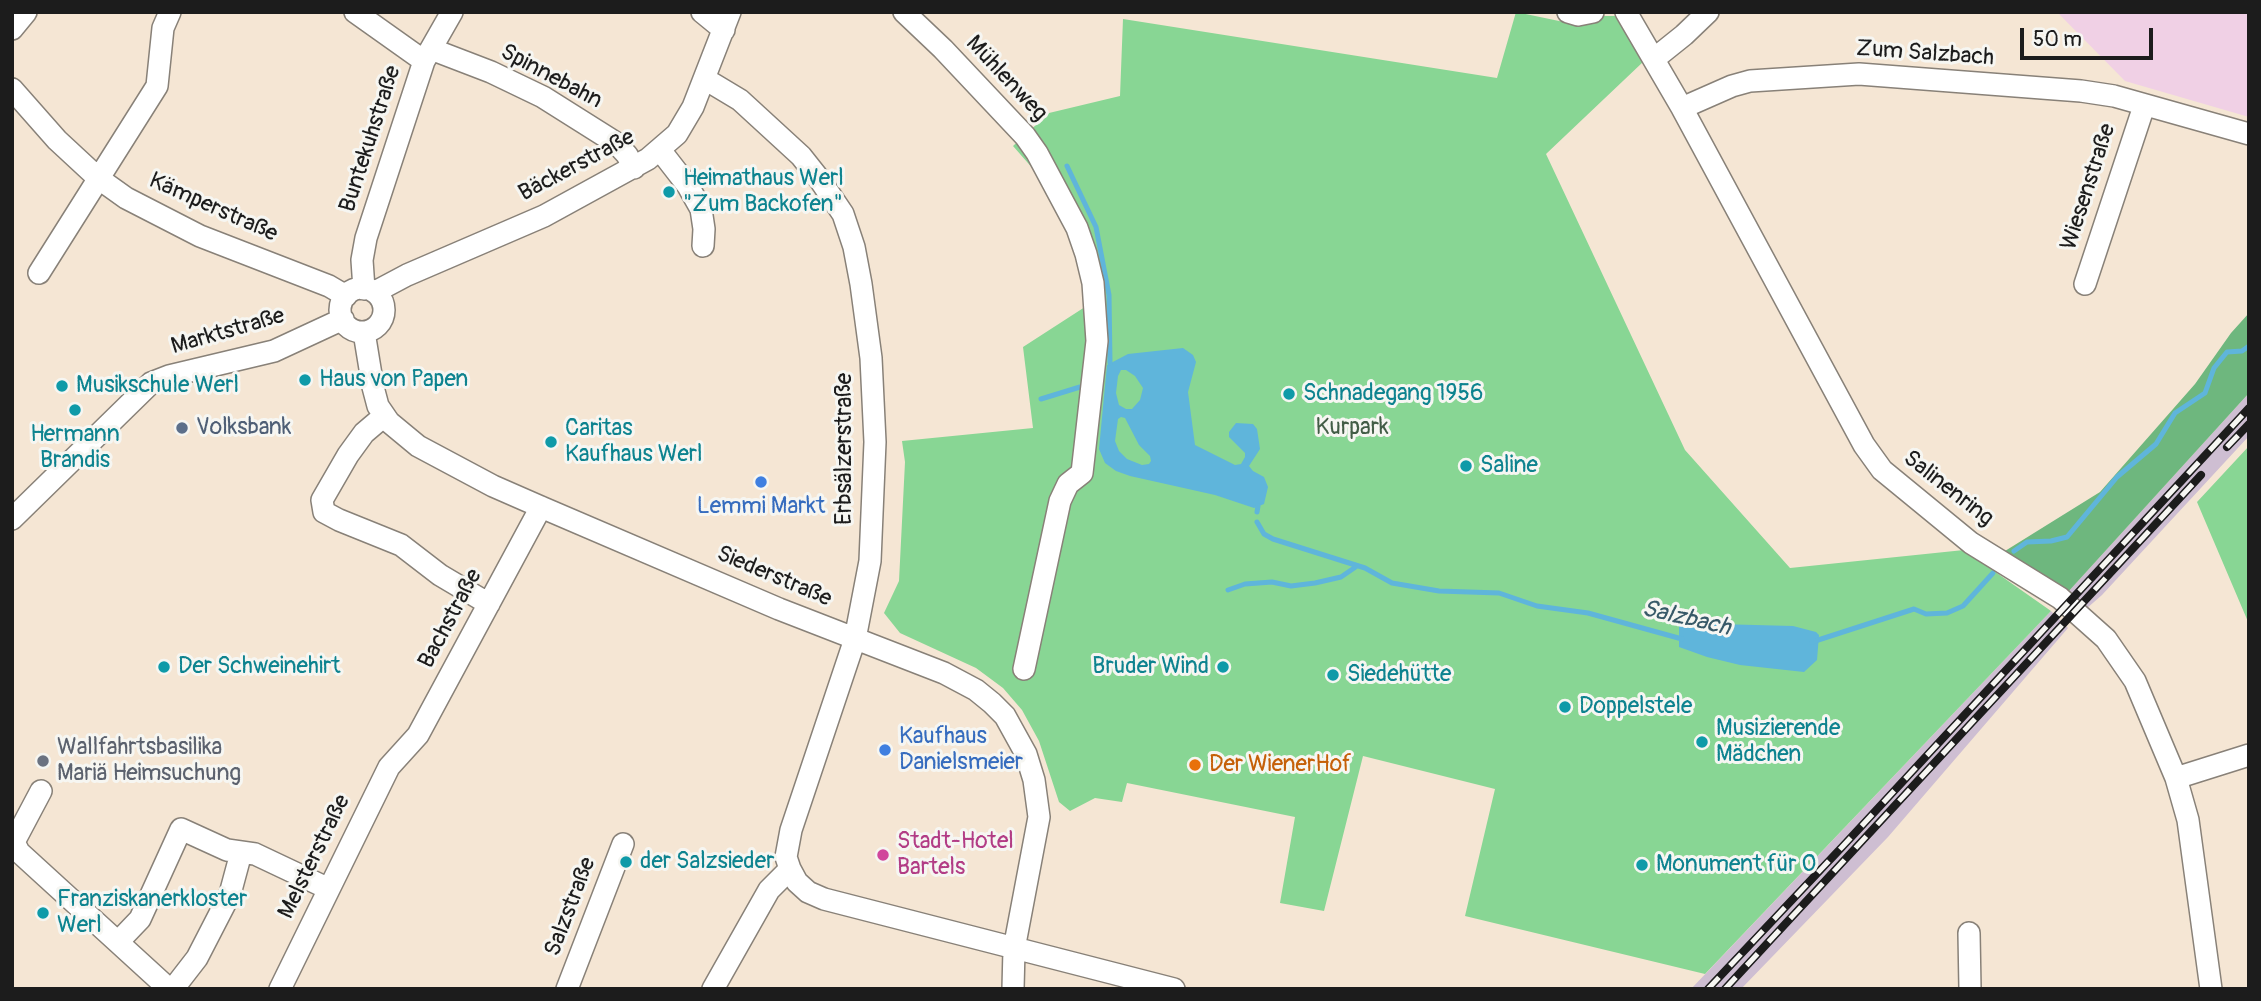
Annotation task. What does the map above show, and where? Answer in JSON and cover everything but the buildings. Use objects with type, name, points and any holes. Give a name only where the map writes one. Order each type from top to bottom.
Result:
[{"type":"street","points":[[12,29],[26,12]]},
{"type":"street","points":[[39,273],[157,86],[163,28],[170,12]]},
{"type":"street","name":"Spinnebahn","points":[[355,12],[427,55],[491,72],[543,97],[615,143],[627,155],[634,168]]},
{"type":"street","name":"Buntekuhstraße","points":[[362,292],[362,260],[366,238],[427,55],[453,12]]},
{"type":"street","points":[[702,12],[727,21]]},
{"type":"street","name":"Mühlenweg","points":[[904,12],[943,49],[1025,136],[1037,153],[1077,228],[1093,283],[1097,341],[1082,473],[1068,484],[1060,501],[1024,669]]},
{"type":"street","name":"Salinenring","points":[[1626,12],[1682,108],[1864,445],[1882,470],[1963,537],[2048,589],[2106,639],[2135,681],[2176,778],[2188,820],[2211,989]]},
{"type":"street","points":[[1654,59],[1684,36],[1708,12]]},
{"type":"street","name":"Bäckerstraße","points":[[362,292],[544,216],[634,168],[660,150],[677,134],[693,107],[727,21]]},
{"type":"street","name":"Zum Salzbach","points":[[1682,108],[1732,86],[1763,79],[1859,74],[2081,91],[2114,96],[2249,134]]},
{"type":"street","name":"Erbsälzerstraße","points":[[705,79],[740,100],[801,156],[825,186],[843,215],[854,247],[871,358],[874,442],[870,561],[855,639],[787,845],[786,857],[790,869]]},
{"type":"street","name":"Kämperstraße","points":[[12,89],[57,141],[98,178],[126,198],[200,236],[329,286],[362,292]]},
{"type":"street","name":"Wiesenstraße","points":[[2085,284],[2144,106]]},
{"type":"street","points":[[660,150],[688,186],[701,209],[703,246]]},
{"type":"street","points":[[362,292],[383,303],[383,317],[376,328],[364,332],[351,329],[342,319],[341,307],[362,292]]},
{"type":"street","name":"Marktstraße","points":[[12,519],[142,389],[169,376],[274,351],[342,319]]},
{"type":"street","name":"Siederstraße","points":[[364,332],[375,396],[384,416],[406,438],[427,452],[541,507],[779,609],[959,680],[992,702],[1005,716],[1026,754],[1034,780],[1039,817],[1014,949],[1013,989]]},
{"type":"street","points":[[384,416],[364,433],[348,455],[322,500],[324,512],[401,545],[440,575],[489,604]]},
{"type":"street","name":"Bachstraße","points":[[402,752],[418,735],[541,507]]},
{"type":"street","name":"Melsterstraße","points":[[280,989],[389,767],[402,752]]},
{"type":"street","points":[[2176,778],[2249,755]]},
{"type":"street","points":[[41,791],[14,842],[19,852],[171,989],[197,958],[230,894],[242,853]]},
{"type":"street","points":[[118,942],[140,919],[181,829],[227,850],[255,855],[332,881]]},
{"type":"street","name":"Salzstraße","points":[[567,989],[623,844]]},
{"type":"street","points":[[713,989],[769,890],[790,869],[807,892],[824,900],[1174,989]]},
{"type":"street","points":[[1969,933],[1970,989]]},
{"type":"shaded area","points":[[2057,12],[2249,12],[2249,117],[2125,81]]},
{"type":"shaded area","points":[[2249,393],[2249,436],[2086,609],[2068,592]]},
{"type":"shaded area","points":[[2051,611],[2068,628],[1888,837],[1741,989],[1691,989]]},
{"type":"green space","name":"Kurpark","points":[[1516,12],[1583,26],[1603,16],[1615,16],[1643,62],[1546,154],[1685,450],[1790,568],[1964,550],[2051,611],[1705,974],[1465,916],[1495,789],[1363,756],[1324,911],[1280,903],[1295,817],[1127,783],[1122,802],[1095,798],[1070,811],[1059,802],[1039,741],[1022,710],[1003,688],[976,668],[900,633],[884,613],[899,581],[905,462],[902,441],[1033,428],[1023,347],[1088,305],[1080,248],[1056,195],[1013,146],[1049,113],[1120,96],[1123,19],[1497,78]]},
{"type":"green space","points":[[2249,313],[2249,393],[2068,592],[2005,551],[2100,492],[2195,384],[2231,333]]},
{"type":"green space","points":[[2249,446],[2249,624],[2197,502]]},
{"type":"water","points":[[1183,348],[1193,355],[1196,362],[1188,392],[1195,445],[1235,465],[1241,464],[1245,453],[1229,437],[1229,432],[1236,423],[1253,424],[1257,429],[1260,449],[1249,466],[1264,477],[1268,487],[1264,504],[1254,508],[1215,495],[1130,476],[1105,463],[1099,449],[1107,365],[1128,354]],"holes":[[[1121,370],[1135,376],[1143,388],[1140,400],[1132,409],[1119,405],[1116,393]],[[1125,418],[1139,445],[1150,456],[1149,464],[1142,465],[1127,459],[1119,451],[1115,441],[1118,419]]]},
{"type":"water","points":[[1683,619],[1708,619],[1717,624],[1793,626],[1816,632],[1819,635],[1817,660],[1804,672],[1740,665],[1707,657],[1679,647],[1679,627]]},
{"type":"waterway","points":[[1067,166],[1096,227],[1109,295],[1110,363]]},
{"type":"waterway","name":"Salzbach","points":[[2014,551],[2027,542],[2067,537],[2117,477],[2156,444],[2175,413],[2205,393],[2214,368],[2227,352],[2242,351],[2249,346]]},
{"type":"waterway","points":[[1041,399],[1080,387]]},
{"type":"waterway","name":"Salzbach","points":[[1257,512],[1258,506]]},
{"type":"waterway","name":"Salzbach","points":[[1257,522],[1264,534],[1273,539],[1365,568],[1392,583],[1439,591],[1499,593],[1537,606],[1588,613],[1682,639]]},
{"type":"waterway","name":"Salzbach","points":[[1228,590],[1245,584],[1272,582],[1291,586],[1315,583],[1341,577],[1357,566]]},
{"type":"waterway","name":"Salzbach","points":[[1812,642],[1914,609],[1926,614],[1947,613],[1963,606],[1993,573]]},
{"type":"railway","points":[[1708,989],[2249,408]]},
{"type":"railway","points":[[2227,447],[2249,424]]},
{"type":"railway","points":[[1725,989],[2201,475]]},
{"type":"place","name":"Heimathaus Werl \"Zum Backofen\"","points":[[669,192]]},
{"type":"place","name":"Haus von Papen","points":[[305,380]]},
{"type":"place","name":"Musikschule Werl","points":[[62,386]]},
{"type":"place","name":"Schnadegang 1956","points":[[1289,394]]},
{"type":"place","name":"Hermann Brandis","points":[[75,410]]},
{"type":"place","name":"Volksbank","points":[[182,428]]},
{"type":"place","name":"Caritas Kaufhaus Werl","points":[[551,442]]},
{"type":"place","name":"Saline","points":[[1466,466]]},
{"type":"place","name":"Lemmi Markt","points":[[761,482]]},
{"type":"place","name":"Der Schweinehirt","points":[[164,667]]},
{"type":"place","name":"Bruder Wind","points":[[1223,667]]},
{"type":"place","name":"Siedehütte","points":[[1333,675]]},
{"type":"place","name":"Doppelstele","points":[[1565,707]]},
{"type":"place","name":"Musizierende Mädchen","points":[[1702,742]]},
{"type":"place","name":"Kaufhaus Danielsmeier","points":[[885,750]]},
{"type":"place","name":"Wallfahrtsbasilika Mariä Heimsuchung","points":[[43,761]]},
{"type":"place","name":"Der WienerHof","points":[[1195,765]]},
{"type":"place","name":"Stadt-Hotel Bartels","points":[[883,855]]},
{"type":"place","name":"der Salzsieder","points":[[626,862]]},
{"type":"place","name":"Monument für O","points":[[1642,865]]},
{"type":"place","name":"Franziskanerkloster Werl","points":[[43,913]]}]
